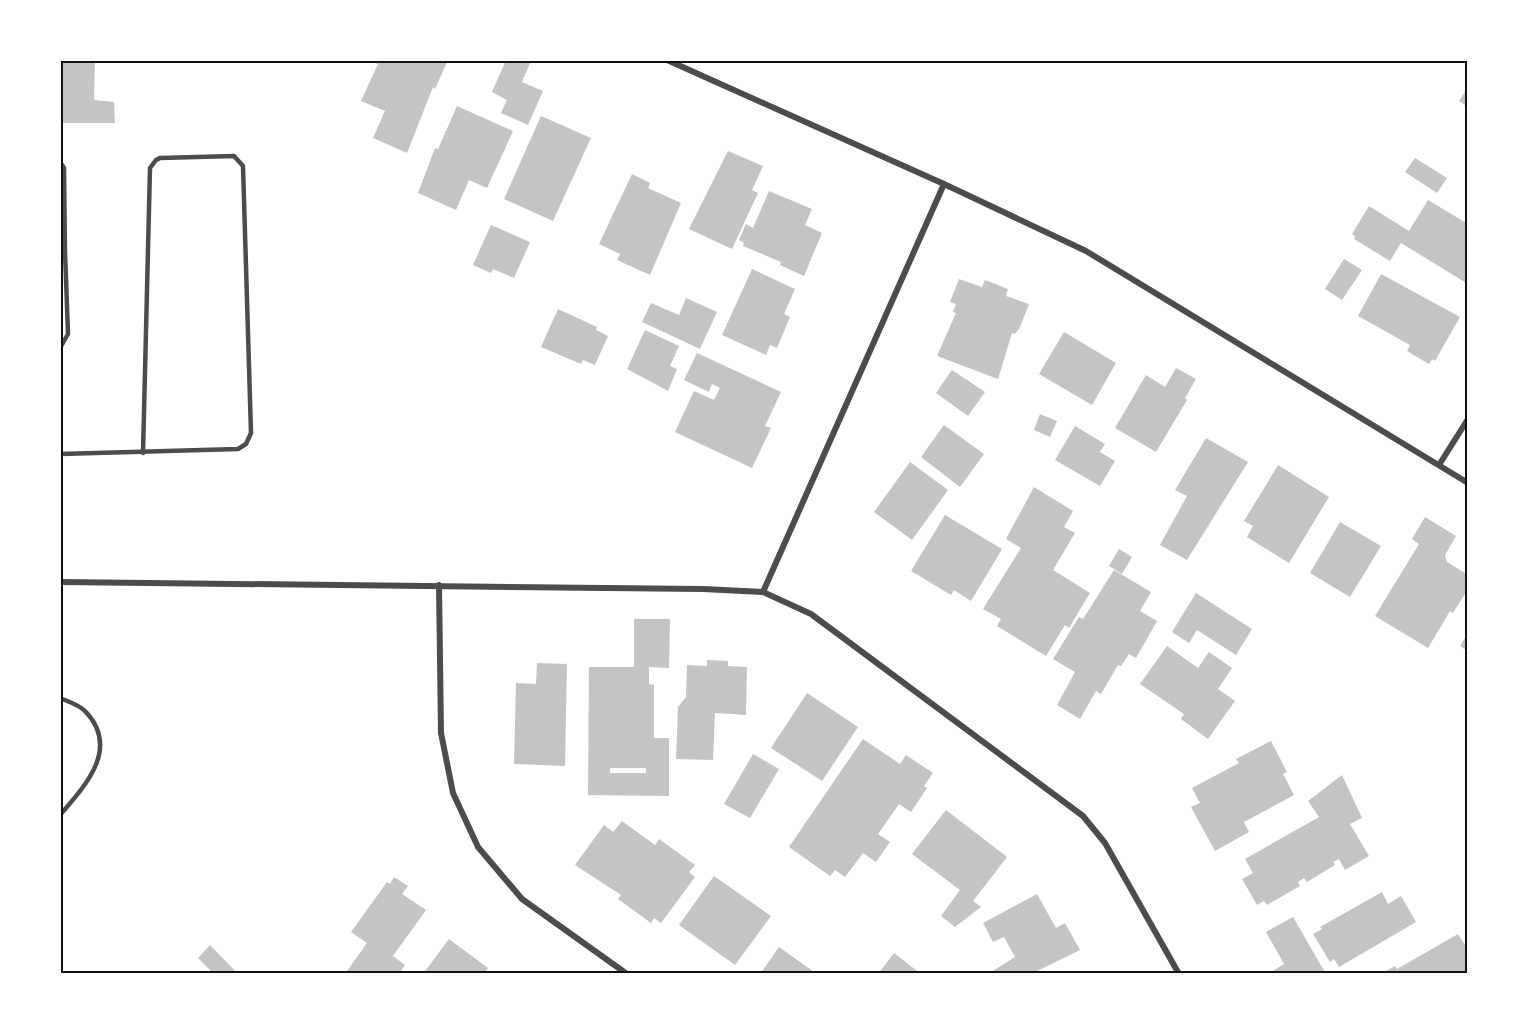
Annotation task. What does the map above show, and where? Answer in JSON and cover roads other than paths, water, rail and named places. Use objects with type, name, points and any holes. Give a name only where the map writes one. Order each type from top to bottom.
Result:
[{"type":"street","points":[[667,60],[944,184],[1086,251],[1468,483]]},
{"type":"street","points":[[763,592],[944,184]]},
{"type":"street","points":[[1439,465],[1468,419]]},
{"type":"street","points":[[60,582],[703,588],[763,592],[811,614],[1083,816],[1105,843],[1179,974]]},
{"type":"street","points":[[439,585],[441,733],[453,793],[478,847],[522,899],[627,974]]},
{"type":"lane","points":[[60,454],[143,453],[238,449],[246,444],[251,433],[243,166],[234,156],[160,158],[150,168],[143,453]]},
{"type":"lane","points":[[60,162],[64,168],[62,251],[68,334],[60,348]]},
{"type":"lane","points":[[60,698],[84,710],[99,734],[100,756],[88,781],[60,815]]}]
